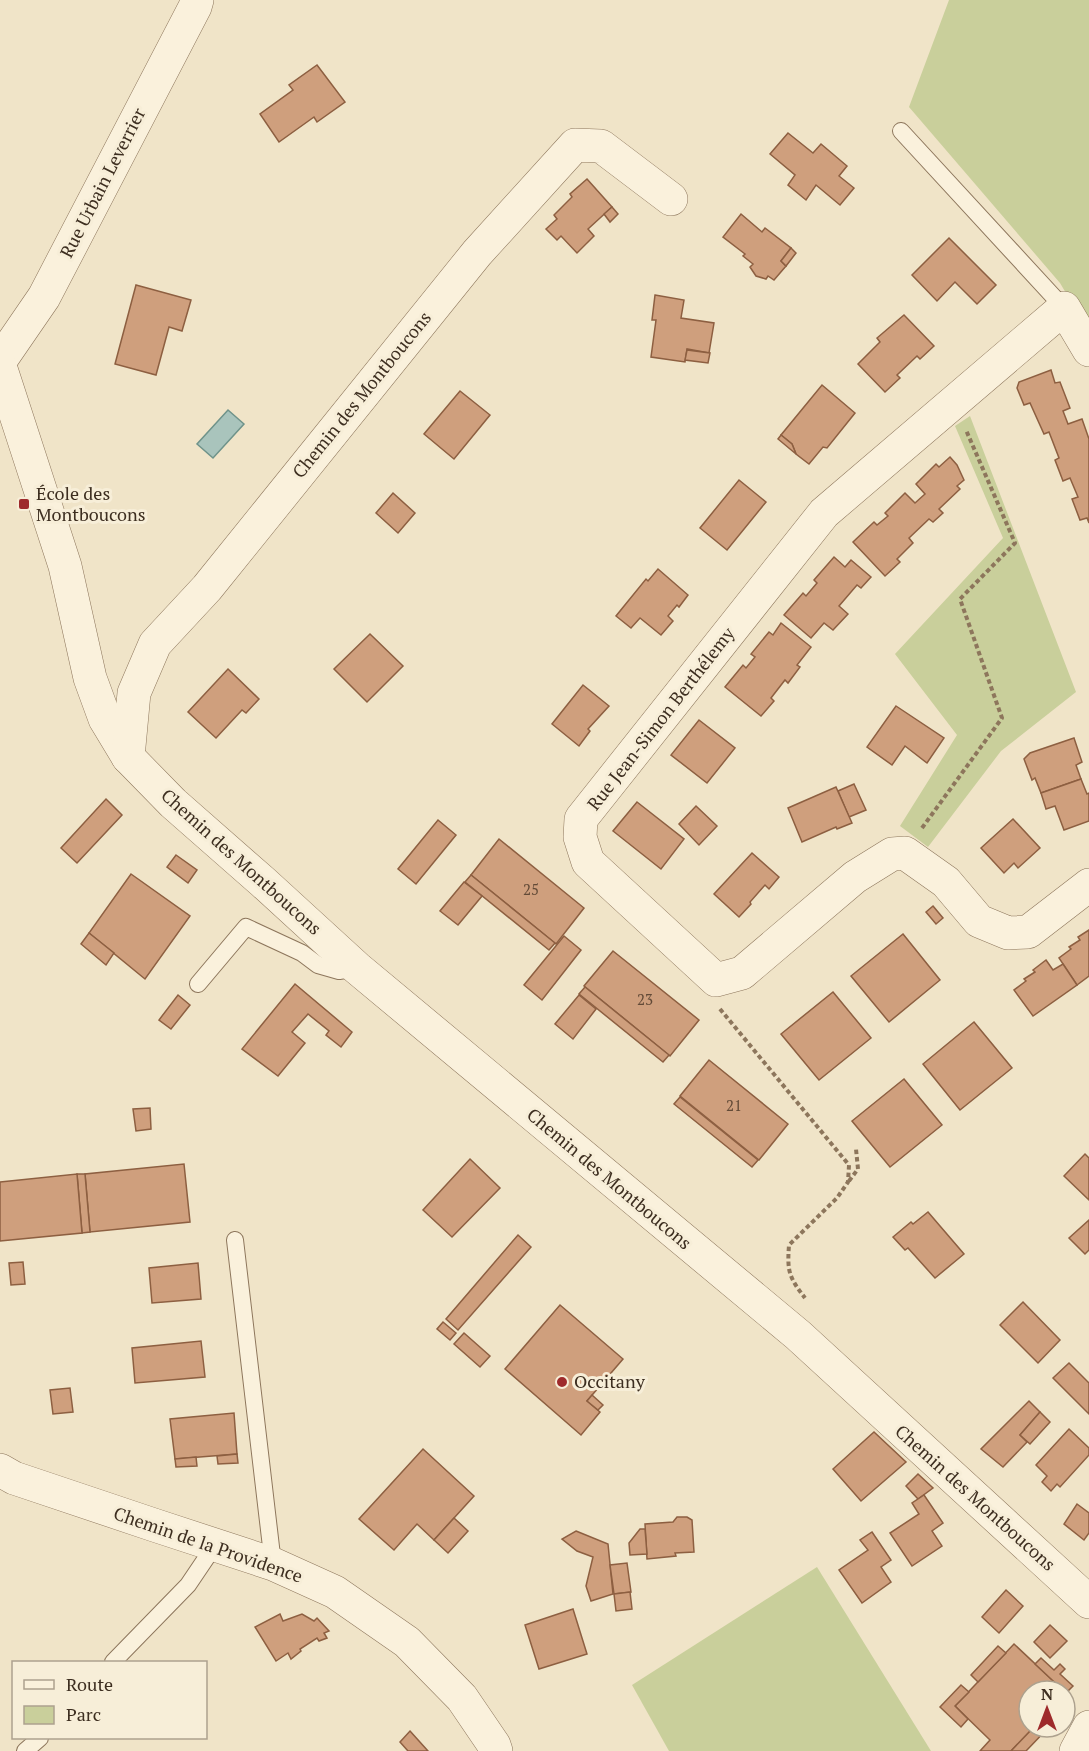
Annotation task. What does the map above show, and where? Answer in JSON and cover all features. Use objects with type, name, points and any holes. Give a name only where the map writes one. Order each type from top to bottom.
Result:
[{"type":"street","name":"Rue Urbain Leverrier","points":[[0,361],[44,297],[197,0]]},
{"type":"street","name":"Chemin des Montboucons","points":[[128,757],[134,693],[155,644],[207,588],[477,253],[575,145],[601,146],[671,199]]},
{"type":"street","points":[[1064,308],[1089,350]]},
{"type":"street","name":"Rue Jean-Simon Berthélemy","points":[[905,853],[892,854],[855,878],[742,973],[716,980],[588,862],[580,837],[581,819],[824,513],[1064,308]]},
{"type":"street","name":"Chemin des Montboucons","points":[[0,366],[65,566],[90,678],[105,719],[128,757],[173,803],[357,968],[798,1335],[1089,1602]]},
{"type":"street","points":[[905,853],[946,882],[979,921],[1008,933],[1028,932],[1089,885]]},
{"type":"street","name":"Chemin de la Providence","points":[[0,1470],[14,1478],[273,1564],[335,1592],[407,1642],[462,1698],[495,1745],[496,1751]]},
{"type":"street","points":[[1076,1751],[1089,1727]]},
{"type":"lane","points":[[901,131],[1064,308]]},
{"type":"lane","points":[[198,984],[246,927],[302,953],[318,965],[339,971],[357,968]]},
{"type":"lane","points":[[235,1240],[273,1564]]},
{"type":"lane","points":[[114,1661],[188,1585],[215,1545]]},
{"type":"lane","points":[[25,1751],[38,1739]]},
{"type":"path","points":[[905,853],[1002,718],[960,599],[1015,543],[954,402]]},
{"type":"path","points":[[716,1003],[849,1165],[848,1181]]},
{"type":"path","points":[[819,1220],[858,1169],[856,1149]]},
{"type":"path","points":[[810,1305],[792,1282],[788,1265],[789,1245],[829,1207]]},
{"type":"green space","points":[[949,0],[1089,0],[1089,332],[1060,283],[909,107]]},
{"type":"green space","points":[[970,416],[1076,692],[1001,751],[928,847],[900,826],[957,735],[895,654],[1003,538],[955,426]]},
{"type":"green space","points":[[817,1567],[931,1751],[669,1751],[632,1685]]},
{"type":"water","points":[[228,410],[244,424],[213,458],[197,444]]},
{"type":"building","points":[[317,65],[345,102],[317,122],[314,117],[279,142],[260,114],[293,90],[289,85]]},
{"type":"building","points":[[788,133],[813,153],[821,144],[847,166],[839,176],[854,188],[840,205],[816,185],[806,200],[788,185],[795,175],[770,154]]},
{"type":"building","points":[[587,179],[612,207],[588,229],[594,236],[577,253],[561,236],[557,240],[546,229],[557,219],[554,215],[572,197],[570,194]]},
{"type":"building","points":[[612,207],[618,214],[610,222],[604,214]]},
{"type":"building","points":[[741,214],[762,232],[765,228],[791,248],[781,261],[786,266],[774,280],[768,276],[766,279],[756,276],[750,267],[753,264],[743,256],[745,254],[723,237]]},
{"type":"building","points":[[949,238],[996,285],[977,304],[955,282],[937,301],[912,275]]},
{"type":"building","points":[[791,248],[796,253],[786,266],[781,261]]},
{"type":"building","points":[[136,285],[191,300],[182,331],[169,327],[156,375],[115,364]]},
{"type":"building","points":[[655,295],[684,300],[681,318],[714,323],[709,353],[687,349],[685,362],[651,357],[656,320],[652,320]]},
{"type":"building","points":[[904,315],[934,346],[920,359],[917,356],[897,375],[900,378],[885,392],[858,364],[880,342],[877,338]]},
{"type":"building","points":[[687,350],[710,353],[708,363],[685,360]]},
{"type":"building","points":[[1051,370],[1055,383],[1060,382],[1070,408],[1063,411],[1068,424],[1082,419],[1089,439],[1089,523],[1087,518],[1080,520],[1072,499],[1078,497],[1070,478],[1063,481],[1055,460],[1059,458],[1049,432],[1044,434],[1030,403],[1024,405],[1017,388],[1019,382]]},
{"type":"building","points":[[822,385],[855,413],[827,448],[823,447],[809,464],[796,454],[792,444],[781,435]]},
{"type":"building","points":[[460,391],[490,415],[454,459],[424,434]]},
{"type":"building","points":[[781,435],[792,444],[796,454],[778,439]]},
{"type":"building","points":[[950,457],[957,465],[964,480],[957,486],[960,489],[939,509],[943,513],[933,522],[929,519],[909,538],[913,543],[897,559],[900,562],[885,576],[853,542],[874,522],[877,525],[888,516],[885,513],[905,493],[915,503],[925,494],[916,484],[936,464],[939,467]]},
{"type":"building","points":[[739,480],[766,502],[727,550],[700,528]]},
{"type":"building","points":[[393,493],[415,513],[398,533],[376,513]]},
{"type":"building","points":[[834,557],[845,567],[851,560],[871,577],[861,588],[857,585],[839,606],[848,614],[833,630],[824,623],[811,638],[784,615],[803,593],[806,596],[817,583],[814,580]]},
{"type":"building","points":[[658,569],[688,595],[668,616],[673,621],[661,635],[640,618],[631,628],[616,616],[646,579],[648,581]]},
{"type":"building","points":[[781,623],[811,647],[797,665],[800,667],[788,683],[785,680],[771,698],[774,701],[761,716],[725,687],[743,665],[746,668],[755,657],[751,654],[769,632],[773,635]]},
{"type":"building","points":[[370,634],[403,666],[367,702],[334,669]]},
{"type":"building","points":[[228,669],[259,699],[246,713],[242,710],[216,738],[188,712]]},
{"type":"building","points":[[583,685],[609,706],[588,729],[590,731],[579,746],[552,724]]},
{"type":"building","points":[[896,706],[944,738],[927,763],[905,746],[892,765],[867,747]]},
{"type":"building","points":[[699,720],[735,748],[707,783],[671,755]]},
{"type":"building","points":[[1074,738],[1082,762],[1076,765],[1081,779],[1041,793],[1035,778],[1032,780],[1024,759],[1030,753]]},
{"type":"building","points":[[1081,779],[1087,794],[1089,793],[1089,821],[1064,830],[1055,806],[1046,809],[1041,793]]},
{"type":"building","points":[[854,784],[866,810],[849,817],[838,791]]},
{"type":"building","points":[[836,787],[852,823],[837,829],[836,827],[802,842],[788,808]]},
{"type":"building","points":[[106,799],[122,815],[77,863],[61,848]]},
{"type":"building","points":[[637,802],[684,839],[661,869],[613,831]]},
{"type":"building","points":[[696,806],[717,826],[699,845],[679,824]]},
{"type":"building","points":[[1013,819],[1040,848],[1018,868],[1014,863],[1004,873],[981,848]]},
{"type":"building","points":[[438,820],[456,835],[416,884],[398,869]]},
{"type":"building","points":[[499,839],[584,908],[556,944],[471,875]]},
{"type":"building","points":[[752,853],[779,877],[769,889],[765,885],[739,917],[714,894]]},
{"type":"building","points":[[176,855],[197,870],[188,883],[167,867]]},
{"type":"building","points":[[131,874],[190,916],[145,979],[89,933]]},
{"type":"building","points":[[471,875],[555,943],[549,950],[465,882]]},
{"type":"building","points":[[464,882],[482,896],[458,925],[440,911]]},
{"type":"building","points":[[933,906],[943,918],[936,924],[926,912]]},
{"type":"building","points":[[1089,930],[1089,976],[1077,985],[1059,958],[1071,949],[1069,947],[1080,940],[1078,937]]},
{"type":"building","points":[[89,933],[114,953],[106,965],[81,944]]},
{"type":"building","points":[[903,934],[940,980],[889,1022],[851,976]]},
{"type":"building","points":[[564,936],[581,950],[542,1000],[524,985]]},
{"type":"building","points":[[613,951],[699,1020],[670,1056],[584,986]]},
{"type":"building","points":[[1046,960],[1053,970],[1063,964],[1077,985],[1033,1016],[1014,990]]},
{"type":"building","points":[[295,984],[352,1032],[341,1047],[326,1035],[329,1031],[308,1014],[292,1032],[305,1043],[278,1076],[242,1049]]},
{"type":"building","points":[[585,987],[669,1055],[663,1062],[579,994]]},
{"type":"building","points":[[833,992],[871,1038],[819,1080],[781,1034]]},
{"type":"building","points":[[178,995],[190,1005],[171,1029],[159,1020]]},
{"type":"building","points":[[579,995],[596,1009],[573,1039],[555,1024]]},
{"type":"building","points":[[974,1022],[1012,1068],[960,1110],[923,1064]]},
{"type":"building","points":[[709,1060],[788,1124],[759,1160],[680,1096]]},
{"type":"building","points":[[904,1079],[942,1125],[890,1167],[852,1121]]},
{"type":"building","points":[[680,1097],[758,1160],[752,1167],[674,1104]]},
{"type":"building","points":[[150,1108],[151,1129],[136,1131],[133,1109]]},
{"type":"building","points":[[1085,1154],[1089,1158],[1089,1200],[1064,1176]]},
{"type":"building","points":[[470,1159],[500,1188],[452,1237],[423,1210]]},
{"type":"building","points":[[184,1164],[190,1222],[90,1232],[85,1174]]},
{"type":"building","points":[[77,1174],[85,1174],[90,1232],[82,1233]]},
{"type":"building","points":[[77,1174],[82,1233],[0,1241],[0,1182]]},
{"type":"building","points":[[928,1212],[964,1254],[935,1278],[908,1248],[905,1250],[893,1237]]},
{"type":"building","points":[[1089,1220],[1089,1250],[1085,1254],[1069,1238]]},
{"type":"building","points":[[518,1235],[531,1247],[458,1330],[446,1319]]},
{"type":"building","points":[[23,1262],[25,1284],[11,1285],[9,1263]]},
{"type":"building","points":[[198,1263],[201,1299],[152,1303],[149,1268]]},
{"type":"building","points":[[1023,1302],[1060,1340],[1038,1363],[1000,1325]]},
{"type":"building","name":"Occitany","points":[[560,1305],[623,1359],[587,1401],[600,1412],[581,1435],[505,1369]]},
{"type":"building","points":[[443,1322],[456,1333],[450,1340],[437,1329]]},
{"type":"building","points":[[464,1333],[490,1356],[480,1367],[454,1344]]},
{"type":"building","points":[[201,1341],[205,1377],[135,1383],[132,1348]]},
{"type":"building","points":[[1069,1363],[1089,1383],[1089,1414],[1053,1378]]},
{"type":"building","points":[[70,1388],[73,1412],[53,1414],[50,1390]]},
{"type":"building","points":[[592,1395],[603,1405],[598,1410],[587,1401]]},
{"type":"building","points":[[1029,1401],[1040,1412],[1020,1435],[1027,1442],[1003,1467],[981,1449]]},
{"type":"building","points":[[1040,1412],[1050,1422],[1030,1444],[1020,1435]]},
{"type":"building","points":[[234,1413],[237,1454],[175,1459],[170,1419]]},
{"type":"building","points":[[1069,1429],[1089,1448],[1089,1455],[1060,1487],[1057,1484],[1051,1491],[1042,1482],[1047,1476],[1036,1465]]},
{"type":"building","points":[[874,1432],[906,1462],[861,1501],[833,1469]]},
{"type":"building","points":[[423,1449],[474,1496],[434,1540],[417,1524],[394,1550],[359,1519]]},
{"type":"building","points":[[237,1454],[238,1463],[218,1464],[217,1456]]},
{"type":"building","points":[[196,1457],[197,1466],[176,1467],[175,1459]]},
{"type":"building","points":[[918,1474],[933,1488],[918,1499],[906,1486]]},
{"type":"building","points":[[924,1495],[943,1523],[932,1531],[942,1546],[912,1566],[890,1533],[919,1514],[912,1503]]},
{"type":"building","points":[[1077,1504],[1089,1513],[1089,1533],[1084,1540],[1064,1524]]},
{"type":"building","points":[[677,1517],[687,1517],[692,1520],[694,1552],[675,1553],[676,1556],[647,1559],[645,1524],[673,1522]]},
{"type":"building","points":[[454,1518],[468,1531],[448,1553],[434,1540]]},
{"type":"building","points":[[640,1529],[645,1529],[647,1554],[630,1555],[629,1543]]},
{"type":"building","points":[[576,1531],[608,1544],[613,1594],[591,1601],[586,1586],[593,1557],[577,1551],[562,1539]]},
{"type":"building","points":[[872,1532],[891,1560],[881,1567],[891,1582],[862,1603],[839,1570],[868,1550],[860,1540]]},
{"type":"building","points":[[627,1563],[631,1592],[614,1594],[610,1565]]},
{"type":"building","points":[[1006,1590],[1023,1606],[999,1633],[982,1617]]},
{"type":"building","points":[[630,1592],[632,1609],[616,1611],[614,1594]]},
{"type":"building","points":[[573,1609],[587,1654],[539,1669],[525,1625]]},
{"type":"building","points":[[280,1614],[283,1621],[302,1614],[314,1621],[317,1618],[329,1631],[324,1633],[327,1638],[319,1641],[317,1638],[300,1649],[301,1651],[291,1659],[288,1653],[276,1661],[255,1627]]},
{"type":"building","points":[[1050,1625],[1067,1641],[1050,1658],[1034,1642]]},
{"type":"building","points":[[1014,1644],[1051,1679],[1017,1679],[1017,1739],[1022,1739],[1011,1751],[980,1751],[990,1740],[955,1706]]},
{"type":"building","points":[[998,1646],[1006,1653],[978,1682],[971,1675]]},
{"type":"building","points":[[1041,1658],[1054,1670],[1060,1664],[1065,1669],[1060,1674],[1065,1679],[1051,1679],[1035,1664]]},
{"type":"building","points":[[961,1685],[969,1692],[955,1706],[968,1719],[961,1727],[940,1707]]},
{"type":"building","points":[[410,1731],[428,1751],[408,1751],[400,1742]]},
{"type":"building","points":[[1022,1739],[1038,1739],[1026,1751],[1011,1751]]},
{"type":"place","name":"École des Montboucons","points":[[24,504]]},
{"type":"place","name":"Occitany","points":[[562,1382]]}]
